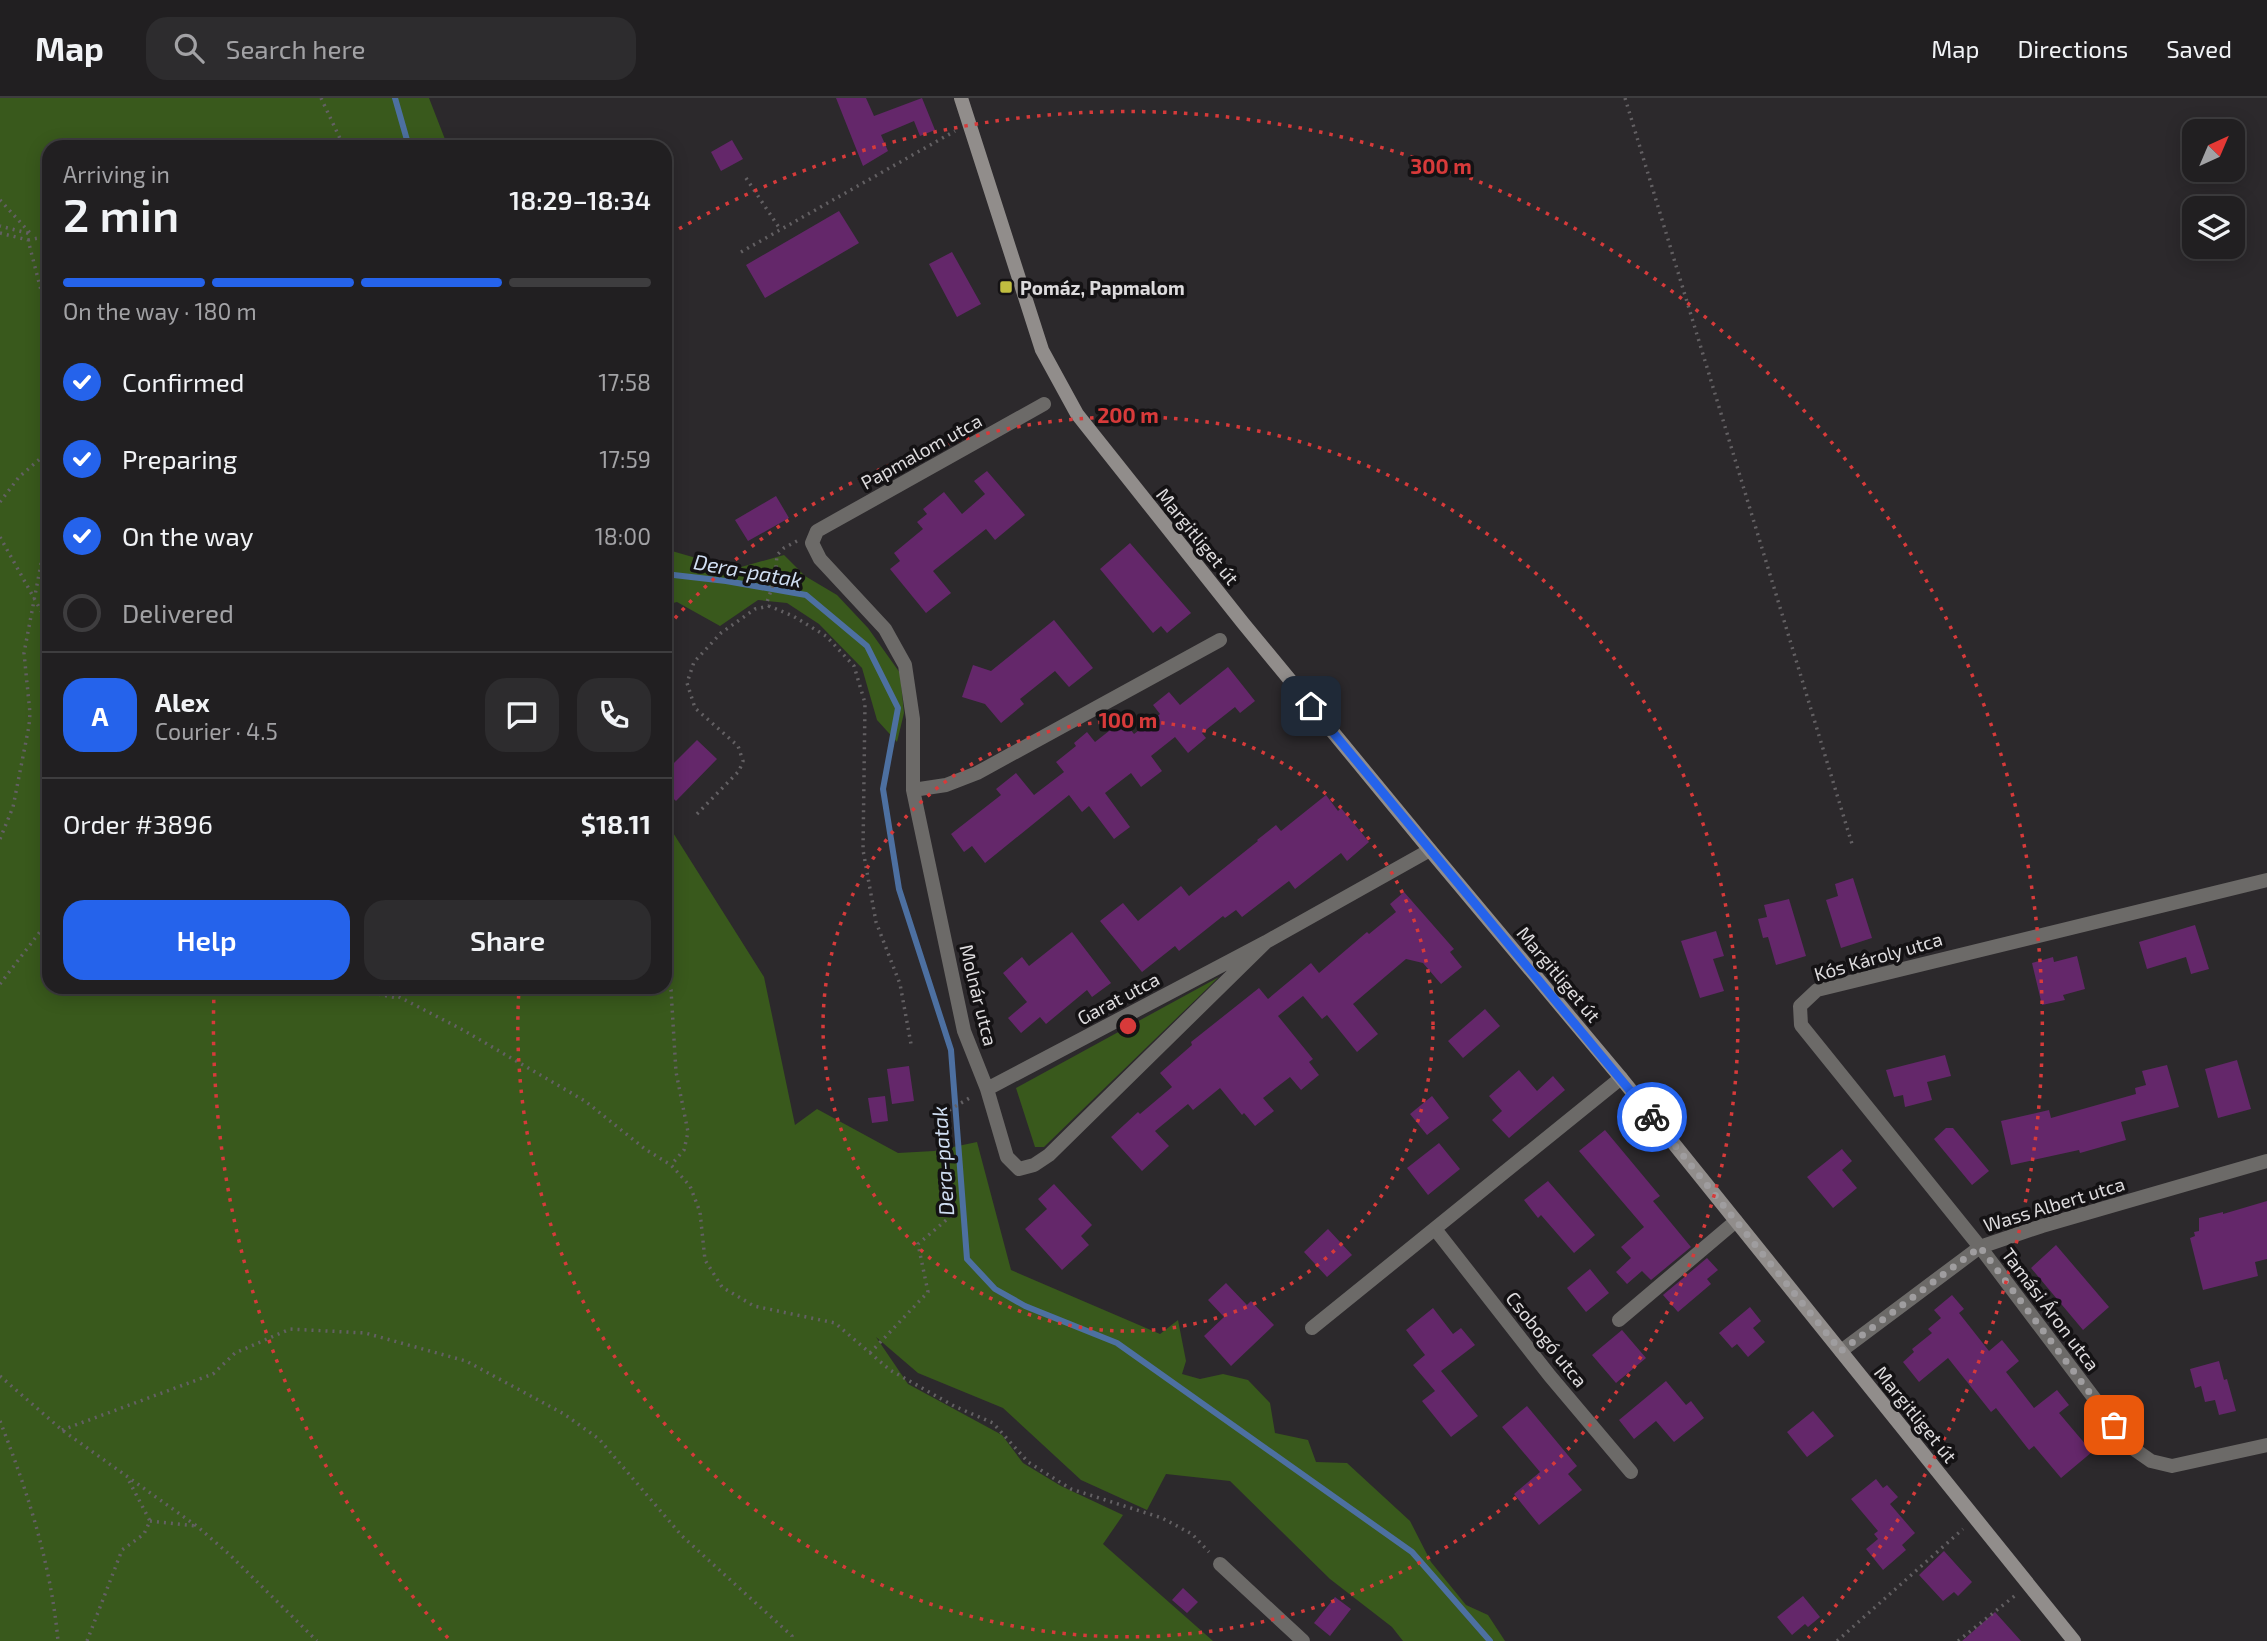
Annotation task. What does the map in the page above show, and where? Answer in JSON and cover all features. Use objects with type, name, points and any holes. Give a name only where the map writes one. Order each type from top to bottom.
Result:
[{"type":"main road","name":"Margitliget út","points":[[961,98],[1042,350],[1085,425],[1430,850],[1621,1078],[2074,1641]]},
{"type":"street","name":"Papmalom utca","points":[[817,531],[1044,404]]},
{"type":"street","name":"Molnár utca","points":[[817,531],[812,543],[820,559],[885,629],[905,665],[913,719],[913,790],[964,1031],[982,1091],[1007,1157],[1019,1169],[1034,1166],[1049,1154]]},
{"type":"street","points":[[913,790],[946,785],[977,773],[1220,640]]},
{"type":"street","name":"Garat utca","points":[[982,1091],[1266,942],[1430,850]]},
{"type":"street","name":"Kós Károly utca","points":[[1980,1247],[1801,1025],[1800,1006],[1817,990],[2267,880]]},
{"type":"street","name":"Garat utca","points":[[1049,1154],[1266,942]]},
{"type":"street","points":[[1312,1328],[1621,1078]]},
{"type":"street","name":"Wass Albert utca","points":[[1841,1351],[1980,1247],[2042,1226],[2267,1161]]},
{"type":"street","points":[[1619,1320],[1736,1221]]},
{"type":"street","name":"Csobogó utca","points":[[1435,1229],[1550,1376],[1631,1472]]},
{"type":"street","name":"Tamási Áron utca","points":[[1980,1247],[2131,1447],[2141,1456],[2172,1466],[2267,1445]]},
{"type":"street","points":[[1220,1564],[1303,1641]]},
{"type":"path","points":[[321,98],[341,140]]},
{"type":"path","points":[[1625,98],[1852,844]]},
{"type":"path","points":[[741,253],[969,124]]},
{"type":"path","points":[[746,178],[780,229]]},
{"type":"path","points":[[0,200],[31,234],[0,226]]},
{"type":"path","points":[[0,233],[28,240],[42,237]]},
{"type":"path","points":[[28,240],[42,293]]},
{"type":"path","points":[[41,289],[42,284]]},
{"type":"path","points":[[0,502],[19,477],[42,457]]},
{"type":"path","points":[[769,606],[767,602],[775,579],[777,555],[784,548],[817,531]]},
{"type":"path","points":[[0,537],[42,612]]},
{"type":"path","points":[[0,839],[13,807],[29,726],[24,653],[42,557]]},
{"type":"path","points":[[697,814],[739,771],[743,761],[738,746],[695,709],[687,683],[694,663],[721,633],[755,609],[769,606],[793,616],[826,636],[854,666],[865,703],[863,850],[876,922],[900,984],[911,1044]]},
{"type":"path","points":[[0,984],[42,929]]},
{"type":"path","points":[[378,994],[402,999]]},
{"type":"path","points":[[393,994],[463,1030],[585,1101],[645,1149],[671,1165],[690,1186],[700,1212],[705,1260],[722,1287],[754,1306],[835,1323],[890,1370],[954,1406],[993,1423],[1028,1462],[1071,1489],[1162,1518],[1192,1534],[1220,1564]]},
{"type":"path","points":[[671,994],[676,1072],[688,1132],[684,1150],[671,1165]]},
{"type":"path","points":[[870,1353],[929,1293],[918,1244],[951,1216],[942,1114],[982,1091]]},
{"type":"path","points":[[62,1430],[213,1374],[235,1353],[290,1329],[365,1334],[466,1362],[564,1414],[599,1439],[682,1536],[792,1636],[792,1641]]},
{"type":"path","points":[[0,1376],[62,1430],[198,1527],[317,1641]]},
{"type":"path","points":[[0,1421],[23,1479],[44,1549],[54,1598],[58,1641]]},
{"type":"path","points":[[87,1641],[122,1550],[145,1534],[150,1521],[127,1477]]},
{"type":"path","points":[[1837,1641],[1975,1518]]},
{"type":"path","points":[[150,1521],[198,1527]]},
{"type":"path","points":[[1958,1641],[2029,1584]]},
{"type":"green space","points":[[0,98],[429,98],[445,140],[42,140],[42,994],[672,994],[672,831],[764,977],[795,1125],[817,1109],[898,1153],[934,1151],[977,1142],[1011,1270],[1160,1334],[1178,1320],[1186,1361],[1182,1374],[1200,1379],[1223,1374],[1248,1380],[1270,1403],[1275,1433],[1308,1440],[1316,1462],[1347,1463],[1410,1521],[1431,1562],[1466,1605],[1488,1615],[1505,1641],[1403,1641],[1392,1627],[1330,1579],[1230,1481],[1166,1474],[1147,1510],[1081,1480],[1003,1408],[918,1373],[876,1337],[908,1384],[1002,1435],[1023,1463],[1061,1486],[1123,1515],[1103,1544],[1213,1641],[0,1641]]},
{"type":"green space","points":[[672,551],[734,569],[784,555],[805,576],[837,595],[868,628],[900,673],[904,713],[897,742],[877,720],[862,668],[819,624],[787,603],[758,600],[720,626],[677,602],[672,603]]},
{"type":"green space","points":[[1219,977],[1044,1147],[1035,1147],[1016,1088]]},
{"type":"building","points":[[836,98],[866,98],[874,116],[922,98],[935,130],[920,136],[914,121],[881,135],[888,151],[863,166]]},
{"type":"building","points":[[732,140],[743,159],[721,171],[711,152]]},
{"type":"building","points":[[839,211],[859,243],[765,298],[746,265]]},
{"type":"building","points":[[952,252],[981,304],[957,317],[929,264]]},
{"type":"building","points":[[987,471],[1025,515],[995,540],[986,529],[933,571],[951,593],[926,613],[890,569],[900,561],[894,553],[923,529],[917,522],[927,514],[923,509],[944,492],[962,514],[985,494],[974,481]]},
{"type":"building","points":[[776,496],[789,518],[748,541],[735,520]]},
{"type":"building","points":[[1130,543],[1191,613],[1167,633],[1161,626],[1153,633],[1100,569]]},
{"type":"building","points":[[1054,620],[1093,668],[1069,687],[1055,671],[1020,699],[1024,704],[1001,723],[985,704],[962,697],[973,665],[991,671]]},
{"type":"building","points":[[1228,667],[1255,701],[1240,713],[1235,707],[1202,733],[1206,738],[1188,753],[1175,737],[1151,756],[1162,771],[1141,787],[1131,773],[1105,793],[1130,827],[1114,839],[1089,806],[1082,812],[1069,795],[985,863],[972,846],[964,852],[951,834],[1001,795],[996,789],[1016,773],[1034,795],[1064,772],[1056,762],[1076,746],[1074,743],[1087,732],[1095,742],[1123,720],[1134,734],[1160,714],[1153,705],[1169,692],[1180,705]]},
{"type":"building","points":[[697,740],[717,759],[676,801],[672,797],[672,765]]},
{"type":"building","points":[[1326,795],[1338,811],[1341,808],[1369,842],[1347,861],[1341,853],[1295,889],[1289,881],[1242,917],[1236,910],[1225,918],[1223,916],[1179,951],[1175,946],[1142,972],[1100,921],[1123,903],[1138,921],[1181,886],[1189,896],[1276,825],[1281,831]]},
{"type":"building","points":[[1853,878],[1872,938],[1841,948],[1826,900],[1838,896],[1835,884]]},
{"type":"building","points":[[1404,892],[1454,949],[1450,952],[1462,967],[1441,984],[1423,963],[1406,959],[1353,1004],[1378,1034],[1357,1052],[1327,1015],[1322,1019],[1303,996],[1278,1016],[1313,1059],[1309,1062],[1319,1075],[1301,1090],[1290,1077],[1263,1098],[1274,1111],[1255,1126],[1244,1113],[1242,1115],[1220,1088],[1193,1110],[1188,1104],[1155,1131],[1169,1146],[1142,1171],[1111,1137],[1138,1112],[1140,1114],[1172,1087],[1160,1073],[1192,1045],[1191,1042],[1259,988],[1268,999],[1311,963],[1319,973],[1367,932],[1369,934],[1396,912],[1390,904]]},
{"type":"building","points":[[1789,899],[1806,956],[1776,965],[1768,937],[1763,938],[1758,919],[1767,917],[1764,905]]},
{"type":"building","points":[[2195,925],[2209,969],[2191,974],[2186,957],[2147,969],[2139,942]]},
{"type":"building","points":[[1716,931],[1724,956],[1713,959],[1724,991],[1700,998],[1681,941]]},
{"type":"building","points":[[1072,932],[1111,983],[1092,997],[1087,990],[1046,1024],[1040,1017],[1021,1033],[1008,1018],[1027,1002],[1003,973],[1022,957],[1029,966]]},
{"type":"building","points":[[2077,956],[2085,989],[2063,995],[2065,1000],[2042,1005],[2032,963],[2053,957],[2054,962]]},
{"type":"building","points":[[1485,1009],[1500,1026],[1463,1058],[1448,1041]]},
{"type":"building","points":[[1945,1055],[1951,1076],[1927,1082],[1932,1100],[1905,1107],[1903,1095],[1894,1097],[1886,1070]]},
{"type":"building","points":[[2237,1060],[2251,1109],[2218,1118],[2205,1069]]},
{"type":"building","points":[[2167,1065],[2179,1107],[2121,1122],[2126,1140],[2080,1153],[2079,1150],[2011,1165],[2001,1121],[2049,1110],[2051,1118],[2136,1094],[2135,1088],[2146,1085],[2142,1071]]},
{"type":"building","points":[[909,1066],[914,1101],[892,1104],[887,1069]]},
{"type":"building","points":[[1519,1070],[1537,1091],[1553,1076],[1565,1090],[1509,1138],[1492,1120],[1502,1111],[1489,1096]]},
{"type":"building","points":[[885,1096],[888,1121],[872,1123],[868,1098]]},
{"type":"building","points":[[1432,1096],[1449,1118],[1427,1135],[1410,1114]]},
{"type":"building","points":[[1946,1128],[1953,1128],[1989,1171],[1972,1185],[1934,1139]]},
{"type":"building","points":[[1605,1130],[1660,1196],[1653,1201],[1691,1247],[1651,1280],[1642,1271],[1627,1284],[1616,1272],[1631,1258],[1621,1247],[1644,1227],[1579,1151]]},
{"type":"building","points":[[1439,1143],[1460,1169],[1428,1195],[1407,1168]]},
{"type":"building","points":[[1842,1149],[1852,1161],[1842,1170],[1857,1188],[1833,1208],[1807,1177]]},
{"type":"building","points":[[1548,1181],[1595,1235],[1574,1253],[1541,1215],[1538,1218],[1524,1200]]},
{"type":"building","points":[[1054,1184],[1092,1225],[1081,1236],[1089,1245],[1062,1270],[1025,1229],[1047,1209],[1038,1199]]},
{"type":"building","points":[[2267,1201],[2267,1259],[2255,1262],[2258,1276],[2203,1290],[2190,1238],[2195,1236],[2194,1232],[2199,1231],[2199,1218]]},
{"type":"building","points":[[1328,1229],[1352,1255],[1327,1277],[1304,1252]]},
{"type":"building","points":[[2056,1245],[2109,1307],[2083,1330],[2031,1268]]},
{"type":"building","points":[[1707,1258],[1718,1270],[1707,1279],[1711,1284],[1678,1312],[1663,1295]]},
{"type":"building","points":[[1590,1269],[1609,1293],[1586,1312],[1567,1288]]},
{"type":"building","points":[[1226,1283],[1247,1305],[1251,1301],[1274,1325],[1231,1366],[1204,1336],[1224,1317],[1208,1300]]},
{"type":"building","points":[[1952,1295],[1964,1309],[1959,1313],[1989,1351],[2002,1340],[2019,1361],[2006,1372],[2034,1408],[2057,1390],[2069,1405],[2059,1413],[2092,1452],[2061,1478],[2034,1446],[2029,1450],[1996,1408],[1991,1412],[1948,1358],[1919,1382],[1903,1362],[1914,1352],[1912,1349],[1932,1333],[1928,1329],[1941,1318],[1934,1310]]},
{"type":"building","points":[[1750,1307],[1761,1321],[1753,1328],[1765,1342],[1748,1357],[1737,1344],[1732,1348],[1719,1333]]},
{"type":"building","points":[[1433,1308],[1453,1334],[1461,1328],[1475,1345],[1441,1371],[1478,1416],[1451,1437],[1422,1401],[1435,1391],[1413,1365],[1425,1355],[1406,1330]]},
{"type":"building","points":[[1622,1330],[1646,1358],[1616,1383],[1592,1355]]},
{"type":"building","points":[[2219,1361],[2236,1411],[2219,1415],[2215,1400],[2205,1402],[2201,1386],[2195,1388],[2190,1369]]},
{"type":"building","points":[[1666,1381],[1686,1405],[1691,1401],[1704,1418],[1674,1442],[1656,1421],[1634,1439],[1619,1420]]},
{"type":"building","points":[[1527,1406],[1577,1466],[1568,1474],[1582,1490],[1539,1525],[1514,1494],[1540,1472],[1502,1427]]},
{"type":"building","points":[[1813,1411],[1834,1436],[1807,1457],[1787,1432]]},
{"type":"building","points":[[1876,1479],[1883,1488],[1887,1485],[1898,1497],[1890,1504],[1915,1533],[1902,1545],[1906,1550],[1883,1570],[1866,1549],[1878,1539],[1874,1534],[1878,1531],[1851,1499]]},
{"type":"building","points":[[1944,1551],[1972,1582],[1958,1596],[1954,1592],[1943,1601],[1919,1575]]},
{"type":"building","points":[[1183,1588],[1198,1602],[1187,1613],[1172,1600]]},
{"type":"building","points":[[1803,1596],[1820,1617],[1808,1627],[1805,1624],[1792,1635],[1777,1617]]},
{"type":"building","points":[[1335,1597],[1351,1609],[1330,1636],[1314,1623]]},
{"type":"building","points":[[1995,1612],[2021,1641],[1962,1641]]},
{"type":"waterway","name":"Dera-patak","points":[[395,98],[407,140]]},
{"type":"waterway","name":"Dera-patak","points":[[672,575],[806,595],[867,646],[898,708],[883,789],[899,889],[951,1050],[967,1259],[995,1289],[1025,1306],[1117,1343],[1412,1552],[1490,1641]]},
{"type":"way so far","points":[[1652,1117],[1841,1351],[1980,1247],[2114,1425]]},
{"type":"place","name":"Pomáz, Papmalom","points":[[1006,287]]},
{"type":"route","points":[[1311,706],[1652,1117]]}]
